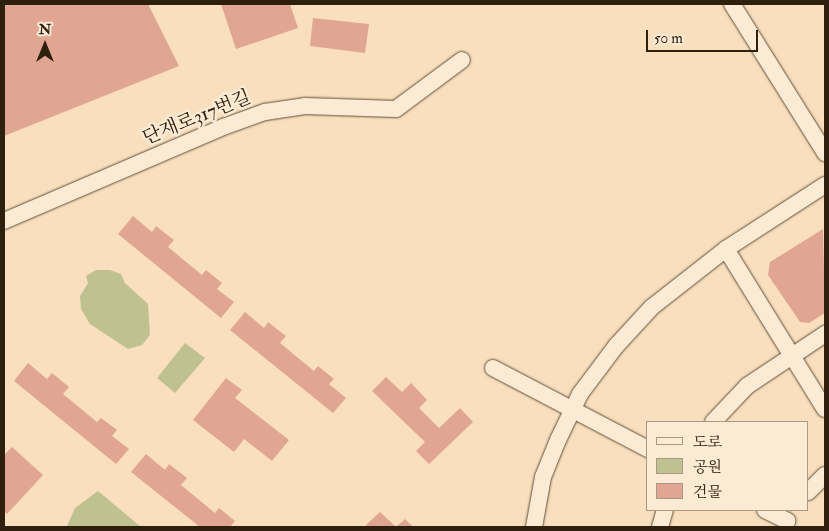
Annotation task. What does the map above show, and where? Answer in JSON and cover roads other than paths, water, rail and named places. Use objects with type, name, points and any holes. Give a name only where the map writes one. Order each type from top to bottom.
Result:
[{"type":"street","points":[[732,4],[825,153]]},
{"type":"street","name":"단재로317번길","points":[[4,221],[223,126],[265,112],[305,106],[396,108],[462,60]]},
{"type":"street","points":[[534,527],[543,477],[574,408],[616,346],[652,307],[726,249],[825,185]]},
{"type":"street","points":[[726,249],[825,409]]},
{"type":"street","points":[[714,421],[747,386],[825,334]]},
{"type":"street","points":[[493,368],[574,408],[646,448]]},
{"type":"street","points":[[809,491],[825,475]]},
{"type":"street","points":[[660,527],[665,511]]},
{"type":"street","points":[[768,511],[789,519]]}]
